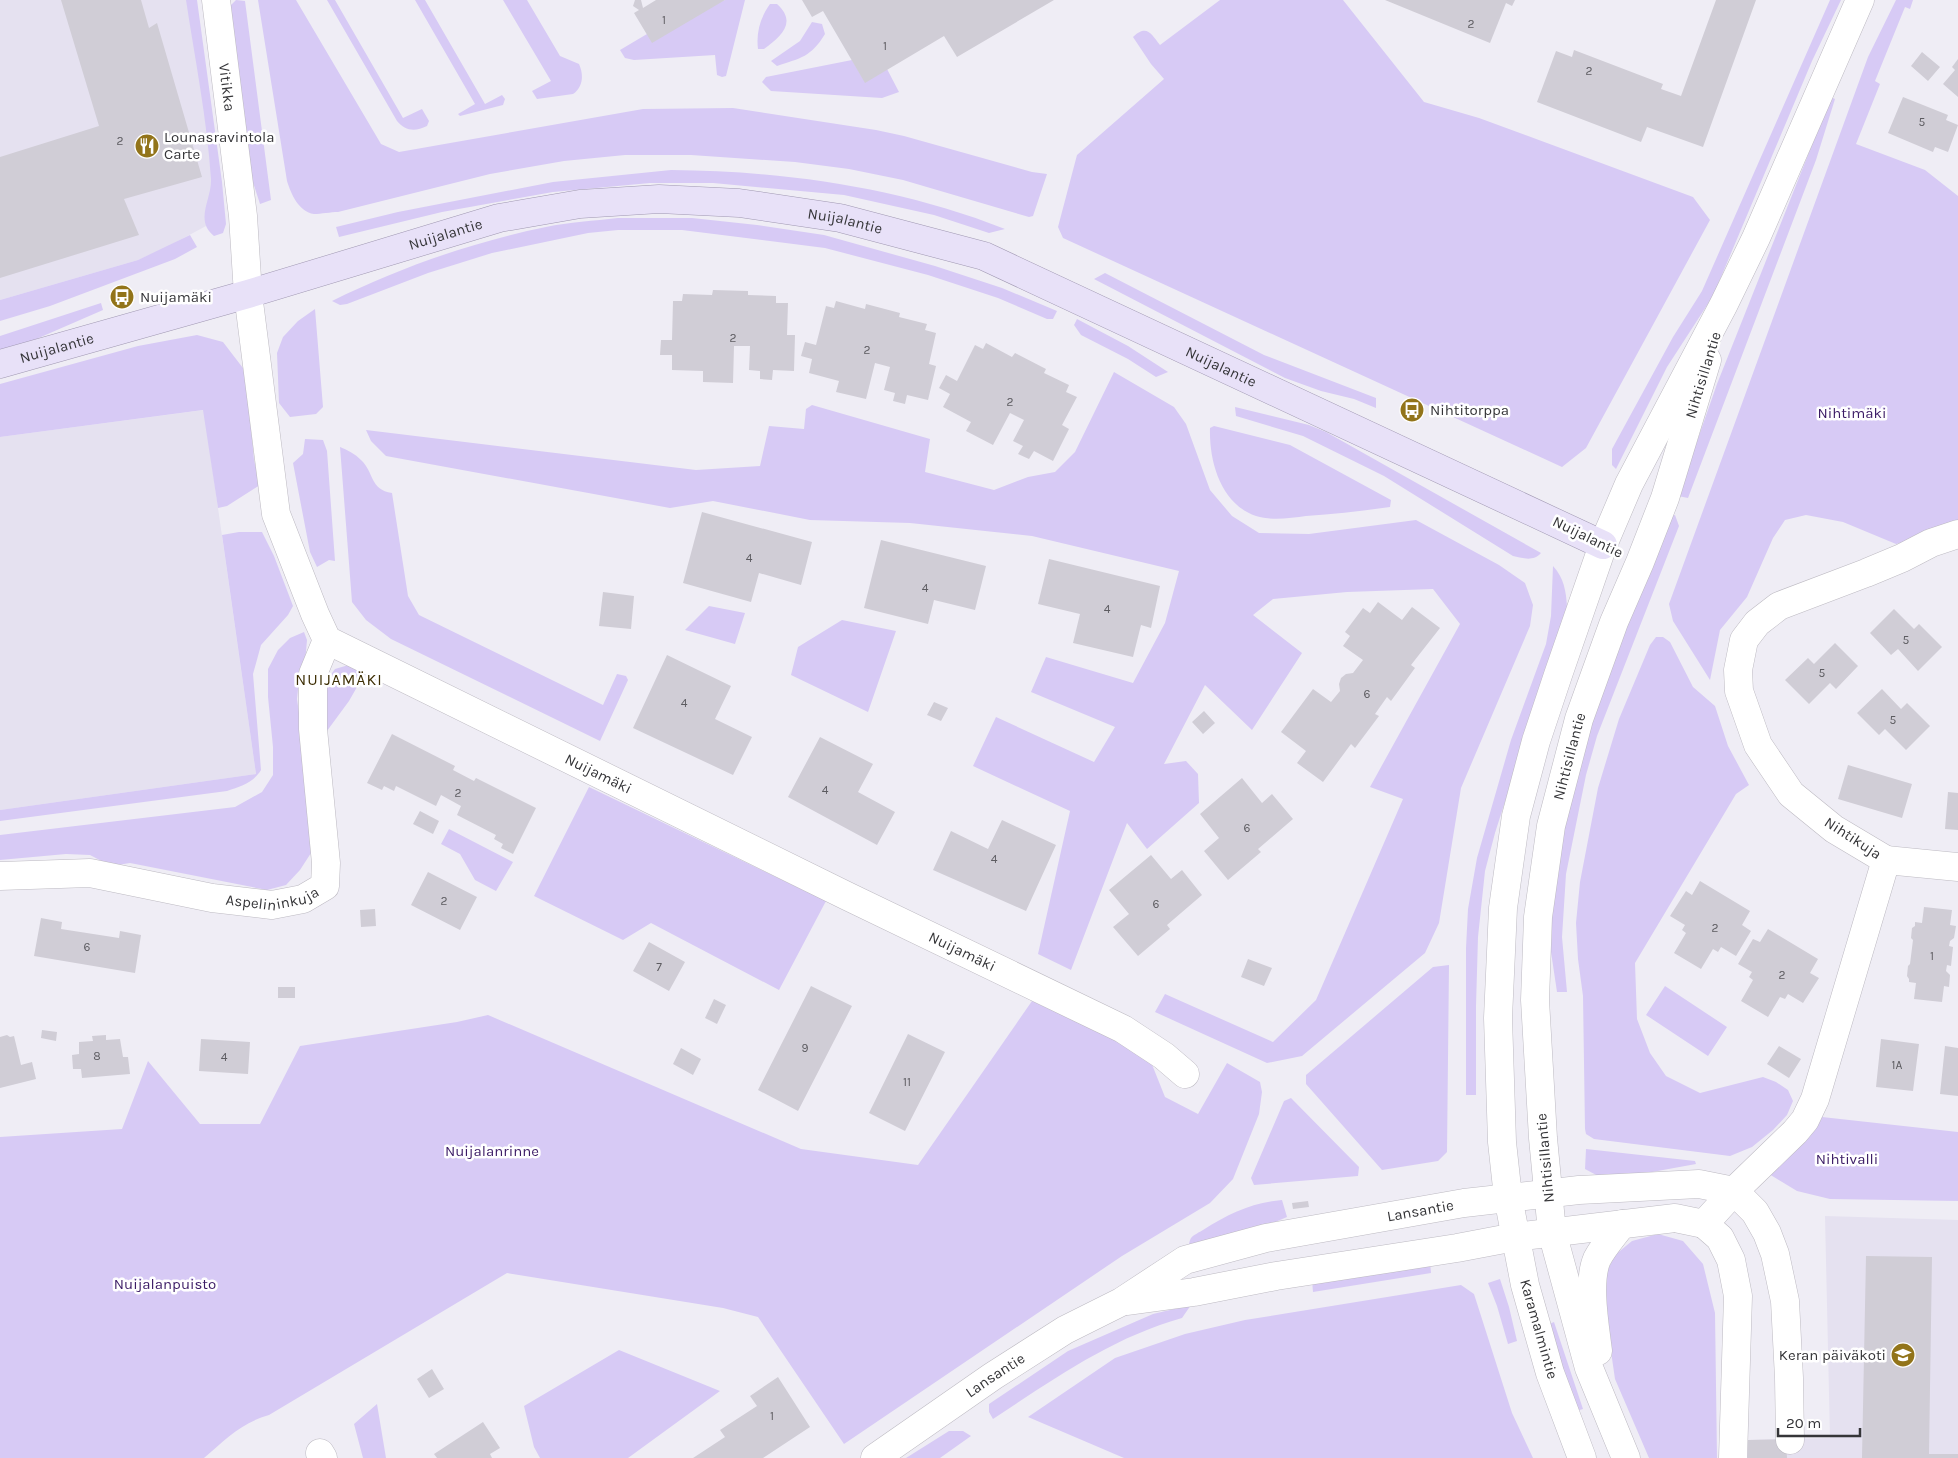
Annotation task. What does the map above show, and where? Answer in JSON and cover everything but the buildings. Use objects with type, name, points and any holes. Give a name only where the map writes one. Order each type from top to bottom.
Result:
[{"type":"main road","name":"Nuijalantie","points":[[0,364],[248,294],[499,218],[580,204],[659,199],[739,203],[840,218],[984,256],[1603,545]]},
{"type":"street","name":"Vitikka","points":[[216,0],[243,216],[248,294]]},
{"type":"street","name":"Nihtisillantie","points":[[1508,1197],[1502,1142],[1498,1018],[1503,908],[1516,816],[1536,741],[1603,545],[1636,468],[1724,304],[1760,229],[1860,0]]},
{"type":"street","points":[[248,294],[276,514],[327,640]]},
{"type":"street","name":"Nihtisillantie","points":[[1552,1232],[1535,1000],[1538,918],[1551,826],[1579,719],[1614,622],[1665,498],[1724,304]]},
{"type":"street","name":"Nihtikuja","points":[[1704,1224],[1734,1191],[1795,1132],[1805,1120],[1816,1099],[1886,860],[1834,829],[1792,794],[1758,745],[1739,691],[1738,670],[1744,640],[1757,623],[1779,606],[1893,562],[1931,543],[1958,534]]},
{"type":"street","name":"Nuijalantie","points":[[1603,545],[1640,562]]},
{"type":"street","name":"Aspelininkuja","points":[[0,876],[90,873],[212,898],[272,905],[303,899],[325,886],[326,863],[313,729],[313,674],[327,640]]},
{"type":"street","name":"Nuijamäki","points":[[327,640],[1123,1029],[1164,1056],[1185,1074]]},
{"type":"street","points":[[1886,860],[1958,867]]},
{"type":"street","name":"Lansantie","points":[[875,1458],[993,1376],[1065,1330],[1121,1302],[1185,1260],[1266,1238],[1508,1197],[1580,1190],[1699,1184],[1734,1191]]},
{"type":"street","points":[[1734,1191],[1755,1212],[1767,1233],[1775,1254],[1785,1301],[1790,1440]]},
{"type":"street","name":"Karamalmintie","points":[[1508,1197],[1525,1285],[1550,1373],[1582,1458]]},
{"type":"street","name":"Lansantie","points":[[1121,1302],[1194,1292],[1276,1276],[1552,1232],[1674,1218],[1704,1224]]},
{"type":"street","points":[[1604,1405],[1592,1295],[1597,1260],[1622,1224]]},
{"type":"street","points":[[1704,1224],[1720,1238],[1731,1260],[1738,1296],[1733,1458]]},
{"type":"street","points":[[1552,1232],[1589,1368],[1626,1458]]},
{"type":"shaded area","points":[[0,0],[192,0],[220,203],[206,226],[138,260],[0,300]]},
{"type":"shaded area","points":[[204,410],[256,774],[0,810],[0,437]]},
{"type":"shaded area","name":"Keran päiväkoti","points":[[1825,1216],[1958,1220],[1958,1458],[1736,1458],[1748,1440],[1830,1438]]},
{"type":"green space","points":[[186,0],[197,0],[222,182],[226,224],[223,233],[214,236],[208,230],[205,223],[205,209],[211,187],[211,179],[204,112]]},
{"type":"green space","points":[[236,0],[245,1],[271,200],[260,204],[245,158],[229,7]]},
{"type":"green space","points":[[258,0],[296,0],[381,144],[399,152],[643,109],[733,108],[876,130],[1032,172],[1047,174],[1033,216],[1029,217],[903,180],[849,169],[795,162],[691,155],[625,155],[564,161],[490,174],[338,212],[309,213],[293,197],[287,181]]},
{"type":"green space","points":[[327,0],[335,0],[403,118],[422,109],[429,121],[427,126],[410,130],[403,127],[397,121]]},
{"type":"green space","points":[[415,0],[425,0],[485,104],[502,95],[505,99],[503,105],[460,116],[458,114],[475,104]]},
{"type":"green space","points":[[503,0],[527,0],[560,56],[579,64],[582,80],[579,88],[573,94],[537,99],[532,91],[551,81]]},
{"type":"green space","points":[[725,0],[745,0],[726,76],[717,75],[715,55],[634,60],[625,58],[620,50],[647,34]]},
{"type":"green space","points":[[1220,0],[1343,0],[1424,102],[1479,118],[1693,197],[1710,220],[1586,448],[1562,467],[1063,238],[1058,227],[1077,155],[1164,79],[1151,64],[1133,37],[1145,31],[1151,34],[1160,45]]},
{"type":"green space","points":[[1830,0],[1841,0],[1812,61],[1713,296],[1667,367],[1616,469],[1612,465],[1612,449],[1673,337],[1702,291]]},
{"type":"green space","name":"Nihtimäki","points":[[1896,0],[1913,0],[1910,9],[1905,7],[1875,81],[1880,84],[1856,144],[1925,170],[1958,196],[1958,526],[1896,544],[1843,522],[1806,515],[1785,520],[1773,538],[1747,597],[1720,630],[1710,680],[1673,621],[1669,604],[1868,57]]},
{"type":"green space","points":[[770,4],[777,4],[783,11],[786,23],[776,40],[764,49],[758,49],[759,26]]},
{"type":"green space","points":[[812,22],[822,24],[825,34],[815,48],[805,56],[777,66],[771,61],[800,41]]},
{"type":"green space","points":[[852,60],[865,82],[887,69],[899,92],[882,98],[771,91],[762,82],[766,77]]},
{"type":"green space","points":[[1831,97],[1835,99],[1816,160],[1688,498],[1678,496],[1717,384]]},
{"type":"green space","points":[[671,170],[756,174],[841,184],[924,202],[965,214],[1005,229],[989,233],[934,215],[844,195],[713,183],[650,183],[553,192],[442,212],[339,237],[336,227],[398,212],[553,182]]},
{"type":"green space","points":[[618,218],[692,218],[824,235],[935,266],[1002,288],[1057,311],[1053,319],[1047,319],[998,298],[928,275],[825,248],[682,230],[618,230],[588,233],[492,253],[428,273],[347,304],[340,305],[332,301],[410,267],[463,248],[555,225]]},
{"type":"green space","points":[[190,235],[197,247],[175,259],[50,306],[0,321],[0,300],[138,260]]},
{"type":"green space","points":[[1105,273],[1264,355],[1376,398],[1376,408],[1354,399],[1321,391],[1285,378],[1094,279]]},
{"type":"green space","points":[[101,303],[103,310],[34,340],[0,350],[0,336]]},
{"type":"green space","points":[[315,309],[323,407],[316,414],[290,417],[279,403],[277,353],[283,337],[298,321]]},
{"type":"green space","points":[[1077,319],[1128,346],[1168,372],[1156,377],[1128,359],[1081,335],[1074,325]]},
{"type":"green space","points":[[197,335],[223,342],[246,372],[254,460],[260,485],[227,506],[218,508],[203,410],[0,437],[0,384],[138,346]]},
{"type":"green space","points":[[1114,372],[1174,407],[1186,424],[1210,490],[1232,516],[1259,533],[1309,534],[1416,520],[1499,565],[1525,583],[1533,605],[1530,626],[1461,788],[1439,923],[1425,953],[1302,1056],[1267,1063],[1155,1012],[1165,994],[1273,1042],[1316,1000],[1403,799],[1370,787],[1460,624],[1433,589],[1347,592],[1273,599],[1253,615],[1302,653],[1252,730],[1205,685],[1164,764],[1186,761],[1198,774],[1199,803],[1147,849],[1127,823],[1071,970],[1038,954],[1070,811],[973,766],[996,717],[1094,762],[1115,727],[1031,692],[1046,657],[1133,683],[1165,623],[1179,571],[1032,536],[910,523],[810,520],[713,501],[670,508],[386,456],[371,441],[366,430],[696,470],[760,466],[769,426],[804,429],[806,409],[812,405],[930,439],[925,472],[994,490],[1028,477],[1055,472],[1075,452]]},
{"type":"green space","points":[[1235,407],[1309,425],[1326,432],[1541,553],[1535,558],[1513,556],[1384,476],[1303,436],[1236,416]]},
{"type":"green space","points":[[1214,426],[1290,445],[1391,500],[1390,507],[1274,519],[1256,516],[1234,502],[1220,480],[1215,468],[1210,441],[1210,428]]},
{"type":"green space","points":[[305,439],[323,440],[327,451],[335,561],[329,560],[317,567],[310,552],[293,463],[303,454]]},
{"type":"green space","points":[[340,447],[351,452],[361,460],[380,488],[392,493],[408,596],[419,615],[603,705],[617,674],[626,676],[628,680],[600,741],[391,639],[366,620],[352,602]]},
{"type":"green space","points":[[1675,515],[1679,526],[1597,736],[1586,775],[1566,874],[1562,937],[1567,992],[1557,992],[1551,952],[1552,912],[1568,802],[1593,710],[1670,516]]},
{"type":"green space","points":[[239,532],[262,532],[274,556],[293,606],[288,615],[261,645],[253,674],[261,770],[258,774],[246,784],[227,791],[0,821],[0,810],[256,774],[222,535]]},
{"type":"green space","points":[[1553,566],[1560,575],[1564,585],[1567,607],[1495,833],[1485,871],[1478,937],[1476,1095],[1466,1095],[1466,948],[1468,909],[1477,858],[1511,740],[1546,644],[1551,616]]},
{"type":"green space","points":[[709,606],[745,613],[735,644],[685,630]]},
{"type":"green space","points":[[842,620],[896,631],[868,712],[791,675],[798,647]]},
{"type":"green space","points":[[304,632],[307,640],[305,663],[299,680],[297,699],[305,755],[311,853],[300,870],[286,885],[267,890],[130,863],[111,866],[90,855],[66,854],[0,860],[0,835],[235,807],[262,792],[273,775],[268,669],[278,650],[290,638]]},
{"type":"green space","points":[[1656,637],[1663,637],[1670,642],[1693,687],[1715,706],[1728,746],[1749,785],[1736,794],[1635,963],[1637,1019],[1650,1053],[1666,1076],[1700,1093],[1763,1077],[1776,1082],[1788,1090],[1793,1101],[1787,1115],[1773,1130],[1752,1147],[1730,1156],[1594,1139],[1586,1134],[1585,1129],[1583,996],[1576,923],[1580,882],[1598,788],[1619,719],[1650,645]]},
{"type":"green space","points":[[352,664],[365,673],[349,701],[324,735],[324,684],[335,669]]},
{"type":"green space","points":[[589,787],[826,901],[779,990],[651,923],[623,940],[534,896]]},
{"type":"green space","points":[[449,829],[513,862],[496,891],[475,880],[460,854],[441,844]]},
{"type":"green space","points":[[1449,965],[1447,1152],[1438,1161],[1382,1170],[1306,1084],[1306,1075],[1433,967]]},
{"type":"green space","points":[[1665,986],[1727,1027],[1708,1056],[1646,1015]]},
{"type":"green space","name":"Nuijalanpuisto","points":[[1032,1001],[1131,1046],[1149,1057],[1165,1097],[1198,1114],[1227,1063],[1260,1082],[1262,1092],[1259,1114],[1233,1179],[1210,1203],[1122,1256],[844,1444],[758,1317],[723,1308],[507,1273],[269,1415],[250,1422],[227,1438],[204,1458],[0,1458],[0,1137],[122,1129],[148,1061],[200,1124],[260,1124],[300,1046],[457,1022],[488,1015],[801,1149],[918,1165]]},
{"type":"green space","points":[[1291,1098],[1359,1167],[1358,1176],[1254,1185],[1251,1178],[1284,1101]]},
{"type":"green space","name":"Nihtivalli","points":[[1822,1117],[1958,1132],[1958,1201],[1830,1199],[1797,1191],[1769,1174],[1813,1132]]},
{"type":"green space","points":[[1586,1149],[1695,1161],[1696,1164],[1619,1178],[1600,1177],[1585,1169]]},
{"type":"green space","points":[[1282,1200],[1287,1217],[1231,1241],[1190,1254],[1189,1244],[1191,1238],[1213,1224],[1250,1206]]},
{"type":"green space","points":[[1658,1234],[1683,1241],[1703,1264],[1715,1313],[1717,1458],[1649,1458],[1615,1379],[1601,1283],[1615,1255],[1632,1241]]},
{"type":"green space","points":[[1430,1261],[1431,1273],[1313,1292],[1312,1280]]},
{"type":"green space","points":[[1500,1279],[1517,1341],[1508,1344],[1488,1283]]},
{"type":"green space","points":[[1461,1285],[1474,1294],[1512,1413],[1533,1458],[1124,1458],[1028,1417],[1115,1358],[1185,1334],[1245,1320]]},
{"type":"green space","points":[[1191,1305],[1182,1318],[1156,1326],[1107,1348],[993,1419],[989,1412],[989,1404],[1068,1351],[1153,1314]]},
{"type":"green space","points":[[1554,1322],[1583,1409],[1573,1412],[1544,1326]]},
{"type":"green space","points":[[619,1350],[720,1391],[628,1458],[540,1458],[534,1447],[524,1406]]},
{"type":"green space","points":[[377,1404],[386,1458],[363,1458],[354,1424]]},
{"type":"green space","points":[[949,1431],[963,1431],[971,1436],[940,1458],[906,1458]]},
{"type":"place","name":"Lounasravintola Carte","points":[[147,146]]},
{"type":"place","name":"Nuijamäki","points":[[122,297]]},
{"type":"place","name":"Nihtitorppa","points":[[1412,410]]},
{"type":"place","name":"Keran päiväkoti","points":[[1903,1355]]},
{"type":"district","name":"NUIJAMÄKI","points":[[339,679]]},
{"type":"park label","name":"Nuijalanrinne","points":[[492,1151]]}]
